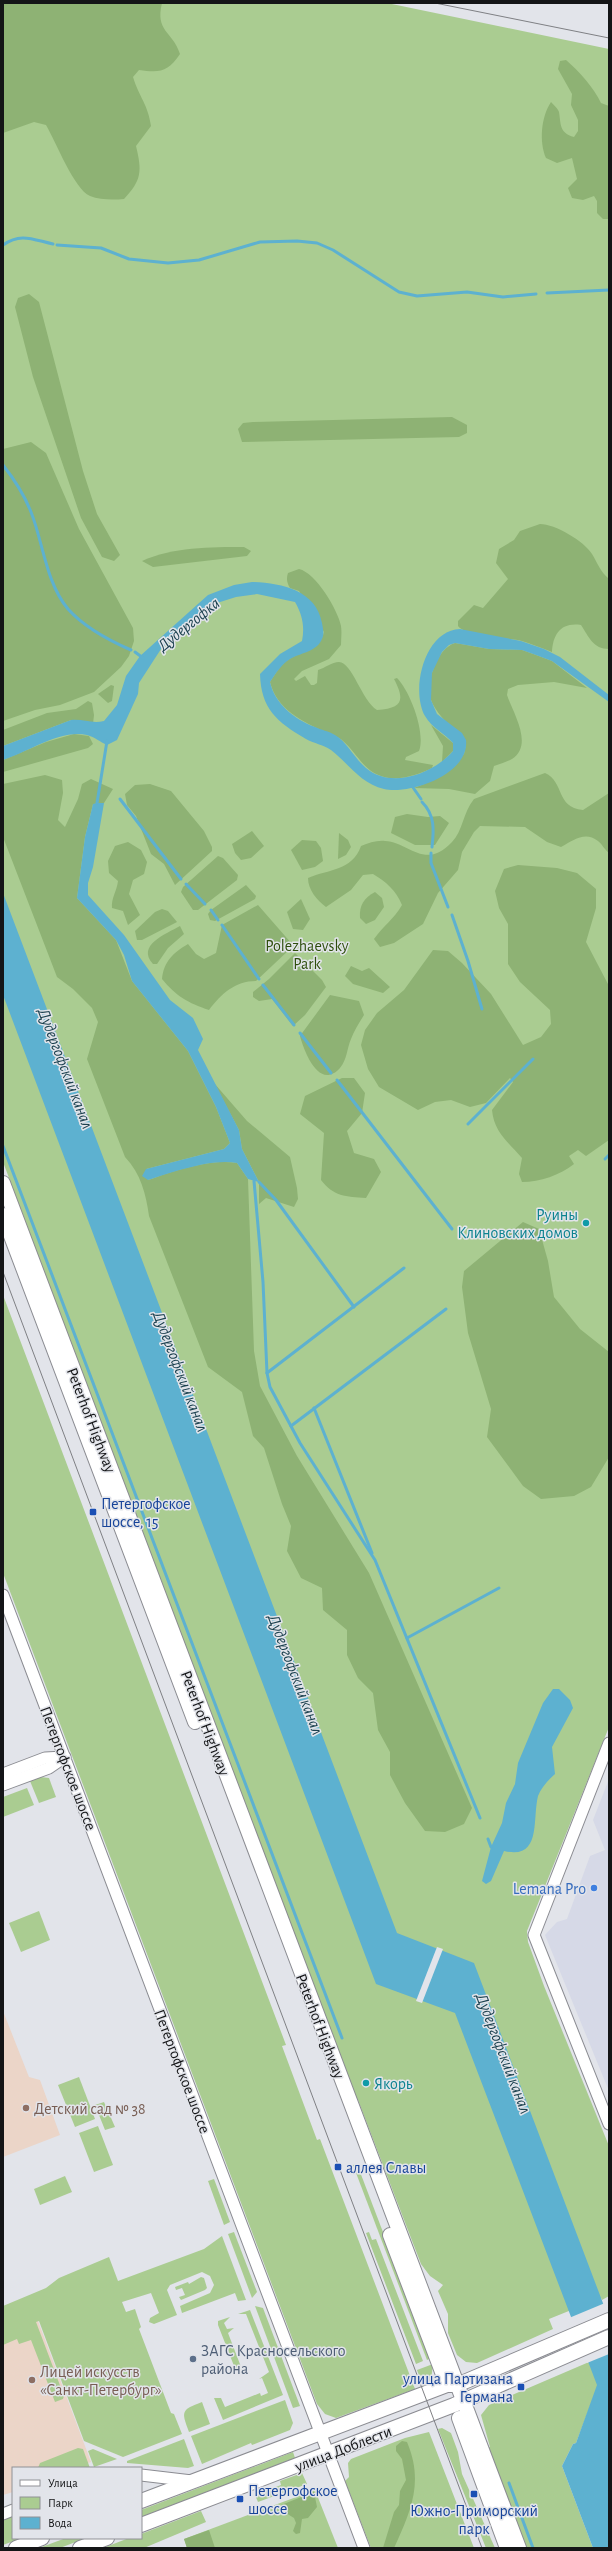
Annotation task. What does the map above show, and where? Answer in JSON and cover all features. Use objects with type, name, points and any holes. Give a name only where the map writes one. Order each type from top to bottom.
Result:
[{"type":"main road","name":"Peterhof Highway","points":[[3,1183],[452,2385]]},
{"type":"main road","points":[[3,1215],[452,2385],[519,2548]]},
{"type":"main road","points":[[452,2385],[609,2320]]},
{"type":"main road","points":[[459,2403],[609,2337]]},
{"type":"main road","name":"улица Доблести","points":[[142,2500],[452,2385]]},
{"type":"main road","points":[[459,2403],[507,2548]]},
{"type":"main road","name":"улица Доблести","points":[[142,2525],[459,2403]]},
{"type":"main road","points":[[16,2548],[39,2539]]},
{"type":"main road","points":[[80,2548],[103,2539]]},
{"type":"street","name":"Петергофское шоссе","points":[[3,1594],[364,2548]]},
{"type":"street","points":[[609,1743],[534,1935],[609,2124]]},
{"type":"street","points":[[3,1774],[45,1758],[65,1757]]},
{"type":"street","points":[[3,1785],[49,1768],[65,1757]]},
{"type":"street","points":[[142,2475],[193,2481]]},
{"type":"shaded area","points":[[609,1779],[609,2091],[545,1935],[557,1922],[567,1919],[590,1856],[605,1850],[593,1820]]},
{"type":"shaded area","name":"Детский сад № 38","points":[[3,2011],[29,2077],[40,2080],[60,2135],[3,2157]]},
{"type":"shaded area","name":"Лицей искусств «Санкт-Петербург»","points":[[32,2305],[91,2462],[77,2467],[12,2467],[12,2492],[3,2495],[3,2315]]},
{"type":"green space","name":"Polezhaevsky Park","points":[[3,3],[387,3],[609,49],[609,1727],[527,1931],[528,1942],[544,1986],[609,2146],[609,2296],[602,2300],[601,2298],[549,2319],[553,2329],[477,2363],[466,2362],[457,2355],[448,2333],[448,2314],[438,2291],[443,2285],[430,2276],[421,2264],[358,2100],[356,2100],[339,2065],[343,2062],[3,1162]]},
{"type":"green space","points":[[3,3],[162,3],[160,13],[163,26],[177,46],[180,54],[171,65],[163,70],[139,70],[133,77],[146,106],[151,126],[136,146],[140,169],[139,175],[134,186],[124,199],[111,200],[98,198],[90,196],[84,192],[72,175],[46,125],[34,122],[3,133]]},
{"type":"green space","points":[[566,60],[586,80],[601,103],[609,106],[609,219],[603,219],[597,213],[597,201],[594,196],[583,200],[572,198],[568,188],[577,179],[572,158],[557,163],[546,158],[542,145],[543,122],[551,102],[559,112],[563,130],[574,137],[578,131],[578,120],[571,105],[572,94],[558,69],[560,61]]},
{"type":"green space","points":[[29,294],[39,302],[83,471],[97,514],[120,555],[114,561],[102,557],[81,518],[33,377],[15,307],[18,298]]},
{"type":"green space","points":[[452,417],[467,425],[467,433],[459,437],[242,442],[238,429],[243,423],[253,422]]},
{"type":"green space","points":[[31,442],[46,453],[79,529],[133,628],[134,641],[129,656],[121,667],[94,692],[60,705],[35,710],[3,721],[3,449]]},
{"type":"green space","points":[[540,524],[561,530],[583,544],[592,554],[601,570],[609,579],[609,649],[595,645],[581,625],[568,625],[563,627],[556,635],[552,652],[522,641],[469,632],[458,626],[458,621],[474,605],[483,608],[508,579],[496,563],[499,549],[514,540],[520,531]]},
{"type":"green space","points":[[244,547],[251,551],[247,556],[153,567],[142,561],[154,556],[179,550]]},
{"type":"green space","points":[[299,569],[312,577],[325,593],[336,611],[341,626],[341,645],[329,659],[302,671],[294,679],[296,681],[305,676],[311,685],[314,685],[317,683],[318,670],[339,662],[348,668],[367,699],[377,710],[392,707],[397,705],[399,702],[400,692],[394,679],[397,678],[412,702],[419,723],[421,743],[419,751],[406,757],[405,760],[433,765],[432,768],[407,777],[387,778],[381,776],[369,770],[348,746],[337,737],[318,729],[292,714],[278,700],[273,692],[270,682],[287,660],[311,649],[319,643],[324,632],[299,591],[290,588],[288,584],[288,573]]},
{"type":"green space","points":[[455,643],[489,649],[522,650],[552,661],[587,688],[554,682],[518,685],[508,689],[507,695],[520,728],[522,737],[521,746],[518,753],[512,759],[494,766],[490,781],[475,794],[449,789],[414,788],[424,784],[464,754],[466,744],[435,708],[429,689],[431,677],[441,654],[446,648]]},
{"type":"green space","points":[[111,685],[114,686],[112,701],[108,703],[98,694]]},
{"type":"green space","points":[[88,701],[92,703],[94,715],[93,724],[71,720],[3,746],[3,730],[47,713],[76,709]]},
{"type":"green space","points":[[431,725],[453,743],[453,751],[442,762],[443,746]]},
{"type":"green space","points":[[74,734],[89,736],[93,744],[88,748],[3,772],[3,760],[46,742]]},
{"type":"green space","points":[[545,773],[555,782],[568,804],[574,808],[583,810],[609,793],[609,853],[598,841],[589,837],[575,839],[561,847],[547,842],[525,827],[480,826],[474,832],[462,852],[458,870],[438,893],[423,924],[394,943],[380,947],[374,939],[402,905],[397,895],[386,883],[373,874],[363,875],[351,890],[326,907],[311,891],[308,878],[346,865],[357,854],[361,846],[376,841],[394,843],[425,855],[434,854],[442,850],[456,838],[467,810],[474,799]]},
{"type":"green space","points":[[45,775],[62,780],[63,793],[58,820],[65,827],[78,799],[82,784],[91,779],[113,789],[104,803],[93,804],[85,837],[77,898],[116,940],[132,981],[188,1051],[216,1107],[230,1143],[224,1149],[146,1169],[148,1180],[192,1166],[216,1162],[237,1163],[248,1179],[254,1351],[260,1386],[297,1456],[369,1573],[472,1808],[464,1824],[445,1832],[425,1831],[405,1803],[390,1775],[390,1752],[378,1730],[373,1693],[358,1678],[347,1655],[347,1630],[323,1610],[322,1588],[301,1578],[287,1551],[291,1526],[282,1504],[264,1448],[253,1436],[242,1392],[208,1367],[149,1216],[139,1177],[125,1157],[87,1059],[98,1022],[92,1008],[73,989],[57,977],[3,837],[3,784]]},
{"type":"green space","points":[[150,784],[171,791],[204,831],[212,847],[212,851],[175,885],[164,864],[151,854],[136,816],[127,805],[125,794],[135,785]]},
{"type":"green space","points":[[407,814],[428,817],[440,816],[449,823],[435,845],[415,845],[391,833],[395,817]]},
{"type":"green space","points":[[252,831],[264,846],[251,858],[241,860],[235,853],[232,844]]},
{"type":"green space","points":[[339,833],[348,840],[351,847],[346,855],[338,859]]},
{"type":"green space","points":[[302,840],[316,841],[321,848],[323,861],[315,867],[302,870],[291,850]]},
{"type":"green space","points":[[128,842],[141,850],[147,862],[144,874],[133,880],[129,894],[140,915],[128,925],[123,911],[112,908],[112,901],[118,881],[109,873],[108,861],[115,846]]},
{"type":"green space","points":[[218,856],[223,858],[238,875],[237,880],[198,910],[193,910],[181,892],[183,887]]},
{"type":"green space","points":[[518,865],[557,868],[577,873],[596,889],[596,908],[586,942],[609,986],[609,1140],[586,1156],[578,1150],[569,1156],[574,1164],[556,1175],[529,1182],[522,1182],[519,1174],[522,1158],[502,1136],[493,1118],[492,1110],[513,1082],[510,1078],[486,1103],[470,1107],[451,1100],[435,1102],[418,1110],[379,1087],[368,1069],[361,1045],[365,1030],[377,1013],[404,990],[433,950],[448,951],[462,963],[491,994],[523,1045],[541,1037],[551,1024],[550,1010],[520,982],[508,964],[508,924],[499,908],[495,891],[504,869]]},
{"type":"green space","points":[[246,885],[256,896],[255,899],[215,921],[210,920],[208,914],[211,910]]},
{"type":"green space","points":[[375,892],[382,898],[384,907],[375,920],[366,924],[360,918],[360,909],[365,899]]},
{"type":"green space","points":[[301,899],[310,919],[303,930],[293,929],[287,912]]},
{"type":"green space","points":[[258,905],[292,944],[290,949],[256,981],[241,983],[235,986],[218,999],[209,1010],[195,1005],[183,998],[172,990],[162,979],[167,962],[174,954],[188,944],[196,954],[204,959],[216,953],[222,925]]},
{"type":"green space","points":[[162,909],[168,911],[177,922],[142,940],[137,940],[135,931],[155,912]]},
{"type":"green space","points":[[180,926],[184,934],[168,948],[157,964],[153,964],[149,957],[148,951],[150,946],[161,937]]},
{"type":"green space","points":[[295,953],[322,980],[326,987],[305,1015],[293,1026],[272,999],[259,1001],[253,997],[253,992],[269,979]]},
{"type":"green space","points":[[351,966],[362,971],[369,968],[390,987],[383,993],[353,984],[345,976]]},
{"type":"green space","points":[[330,995],[359,1001],[364,1015],[352,1036],[346,1058],[342,1065],[332,1074],[325,1075],[319,1072],[309,1059],[300,1036]]},
{"type":"green space","points":[[342,1078],[354,1078],[365,1093],[362,1113],[347,1131],[354,1153],[374,1159],[381,1172],[366,1198],[340,1195],[330,1189],[321,1180],[324,1133],[300,1114],[305,1096]]},
{"type":"green space","points":[[214,1083],[247,1121],[290,1157],[298,1199],[294,1207],[266,1198],[259,1204],[259,1182],[242,1149],[239,1130]]},
{"type":"green space","points":[[523,1222],[539,1229],[548,1261],[554,1297],[580,1329],[609,1352],[609,1457],[591,1487],[574,1496],[541,1499],[523,1486],[487,1437],[491,1409],[468,1333],[462,1287],[464,1271]]},
{"type":"green space","points":[[3,1295],[286,2045],[282,2046],[317,2140],[320,2139],[415,2389],[336,2418],[325,2414],[317,2404],[3,1573]]},
{"type":"green space","points":[[40,1777],[49,1778],[56,1797],[39,1803],[30,1781]]},
{"type":"green space","points":[[27,1788],[34,1805],[3,1817],[3,1797]]},
{"type":"green space","points":[[39,1911],[50,1940],[21,1952],[9,1923]]},
{"type":"green space","points":[[79,2077],[95,2119],[75,2127],[58,2085]]},
{"type":"green space","points":[[104,2102],[115,2127],[105,2130],[95,2105]]},
{"type":"green space","points":[[98,2126],[113,2165],[94,2172],[79,2133]]},
{"type":"green space","points":[[357,2164],[431,2358],[427,2360],[353,2165]]},
{"type":"green space","points":[[65,2176],[72,2192],[40,2205],[34,2189]]},
{"type":"green space","points":[[214,2179],[230,2222],[224,2225],[208,2181]]},
{"type":"green space","points":[[234,2232],[257,2292],[252,2298],[228,2234]]},
{"type":"green space","points":[[369,2232],[372,2240],[376,2239],[423,2361],[416,2364],[366,2233]]},
{"type":"green space","points":[[222,2236],[246,2300],[238,2301],[235,2293],[182,2313],[180,2306],[210,2293],[214,2285],[210,2276],[202,2272],[170,2285],[167,2290],[177,2315],[154,2324],[149,2322],[150,2318],[159,2313],[151,2293],[122,2302],[126,2312],[135,2309],[141,2327],[139,2329],[171,2413],[174,2414],[182,2434],[123,2457],[84,2441],[39,2321],[36,2322],[64,2396],[63,2399],[55,2402],[31,2340],[19,2344],[17,2339],[3,2345],[3,2306],[46,2288],[59,2278],[109,2257],[118,2281],[204,2249]]},
{"type":"green space","points":[[201,2277],[204,2278],[207,2288],[181,2300],[179,2297],[185,2295],[182,2288],[176,2290],[175,2287],[188,2282],[189,2284]]},
{"type":"green space","points":[[255,2306],[263,2308],[300,2406],[293,2408]]},
{"type":"green space","points":[[250,2310],[283,2395],[223,2420],[214,2398],[221,2398],[225,2407],[260,2393],[261,2396],[268,2393],[262,2378],[259,2379],[269,2372],[246,2314],[238,2314]]},
{"type":"green space","points":[[230,2317],[224,2323],[227,2329],[234,2328],[228,2333],[243,2372],[240,2373],[239,2369],[236,2371],[218,2325],[218,2321]]},
{"type":"green space","points":[[589,2362],[598,2385],[576,2443],[573,2444],[562,2466],[593,2548],[524,2548],[486,2448],[490,2447],[481,2415],[489,2405]]},
{"type":"green space","points":[[433,2364],[431,2380],[423,2386],[417,2370]]},
{"type":"green space","points":[[285,2400],[293,2423],[290,2430],[252,2445],[251,2443],[202,2464],[191,2436]]},
{"type":"green space","points":[[202,2402],[210,2424],[189,2432],[184,2415],[185,2412],[190,2407]]},
{"type":"green space","points":[[442,2428],[451,2433],[458,2452],[462,2474],[495,2548],[486,2548],[438,2429]]},
{"type":"green space","points":[[429,2432],[474,2548],[371,2548],[345,2481],[349,2477],[348,2463],[351,2459],[405,2438]]},
{"type":"green space","points":[[184,2439],[194,2466],[188,2468],[127,2463],[127,2461]]},
{"type":"green space","points":[[402,2441],[407,2442],[415,2470],[413,2496],[406,2521],[394,2548],[383,2548],[394,2512],[399,2505],[400,2491],[406,2480],[402,2459],[396,2451],[396,2446]]},
{"type":"green space","points":[[78,2448],[83,2449],[90,2467],[38,2467],[40,2463]]},
{"type":"green space","points":[[93,2449],[117,2459],[94,2467],[88,2451]]},
{"type":"green space","points":[[293,2452],[295,2458],[142,2517],[142,2510]]},
{"type":"green space","points":[[302,2473],[307,2484],[258,2502],[255,2495],[281,2485],[280,2481]]},
{"type":"green space","points":[[315,2490],[338,2548],[187,2548],[184,2539]]},
{"type":"green space","points":[[314,2492],[317,2507],[308,2518],[302,2519],[300,2533],[296,2534],[293,2531],[296,2523],[294,2518],[281,2510],[281,2505]]},
{"type":"green space","points":[[201,2511],[206,2522],[144,2548],[103,2548],[126,2539],[142,2539],[142,2534]]},
{"type":"green space","points":[[12,2516],[12,2539],[19,2539],[3,2545],[3,2519]]},
{"type":"green space","points":[[209,2530],[215,2548],[187,2548],[184,2539]]},
{"type":"green space","points":[[63,2539],[83,2539],[60,2548],[39,2548]]},
{"type":"water","name":"Дудергофка","points":[[252,582],[274,584],[296,590],[313,603],[322,623],[323,636],[318,645],[315,648],[287,661],[270,682],[276,697],[286,710],[300,720],[340,738],[366,768],[376,774],[388,778],[412,776],[435,766],[453,751],[453,743],[450,739],[431,724],[425,716],[421,705],[419,691],[420,677],[430,650],[438,639],[448,632],[460,629],[521,641],[544,649],[560,657],[609,695],[609,702],[552,661],[522,650],[489,649],[455,643],[449,645],[442,652],[432,673],[431,700],[437,714],[462,733],[466,740],[465,752],[459,763],[449,772],[436,780],[408,789],[384,789],[368,783],[331,750],[296,733],[272,713],[264,697],[260,674],[280,654],[302,641],[303,625],[295,602],[257,594],[236,597],[217,603],[204,612],[161,649],[139,683],[138,694],[117,740],[107,745],[87,735],[66,735],[45,742],[3,760],[3,746],[71,720],[96,722],[104,721],[117,705],[126,676],[140,656],[208,595],[234,585]]},
{"type":"water","points":[[104,803],[93,867],[88,883],[88,895],[124,935],[170,1000],[193,1018],[203,1039],[198,1050],[239,1130],[242,1149],[259,1182],[248,1179],[237,1163],[227,1162],[204,1164],[148,1180],[142,1176],[146,1169],[224,1149],[230,1143],[216,1107],[188,1051],[132,981],[124,955],[116,940],[77,898],[85,837],[93,804]]},
{"type":"water","name":"Дудергофский канал","points":[[3,893],[397,1933],[474,1963],[609,2319],[609,2548],[593,2548],[562,2466],[573,2444],[576,2443],[597,2385],[455,2013],[376,1984],[3,995]]},
{"type":"water","points":[[553,1689],[559,1689],[570,1700],[573,1708],[552,1747],[555,1774],[545,1784],[538,1796],[535,1826],[530,1844],[524,1850],[516,1852],[504,1851],[491,1881],[486,1884],[482,1881],[491,1847],[502,1823],[506,1803],[515,1784],[518,1763],[543,1703]]},
{"type":"pier","points":[[437,1947],[443,1949],[422,2003],[416,2001]]},
{"type":"pier","points":[[605,2303],[609,2313],[609,2354],[587,2363],[569,2318]]},
{"type":"waterway","points":[[3,245],[10,241],[22,238],[34,239],[53,244]]},
{"type":"waterway","points":[[57,245],[101,248],[129,259],[168,263],[199,260],[260,242],[297,241],[317,243],[333,250],[399,292],[417,296],[467,292],[503,297],[536,294]]},
{"type":"waterway","points":[[547,293],[609,290]]},
{"type":"waterway","points":[[3,465],[28,505],[50,575],[61,599],[68,609],[89,628],[105,638],[131,650]]},
{"type":"waterway","points":[[135,652],[143,658]]},
{"type":"waterway","points":[[97,803],[107,741]]},
{"type":"waterway","points":[[412,786],[421,799]]},
{"type":"waterway","points":[[120,799],[181,879]]},
{"type":"waterway","points":[[422,802],[429,812],[433,823],[432,847]]},
{"type":"waterway","points":[[431,853],[431,863],[448,907]]},
{"type":"waterway","points":[[186,884],[205,904]]},
{"type":"waterway","points":[[211,910],[218,920]]},
{"type":"waterway","points":[[452,915],[468,961],[482,1009]]},
{"type":"waterway","points":[[222,925],[259,979]]},
{"type":"waterway","points":[[263,985],[294,1025]]},
{"type":"waterway","points":[[300,1033],[331,1073]]},
{"type":"waterway","points":[[468,1124],[533,1059]]},
{"type":"waterway","points":[[337,1080],[452,1229]]},
{"type":"waterway","points":[[3,1146],[342,2038]]},
{"type":"waterway","points":[[605,1159],[609,1155]]},
{"type":"waterway","points":[[254,1181],[263,1282],[267,1373],[270,1387],[300,1443],[375,1560],[480,1818]]},
{"type":"waterway","points":[[259,1182],[276,1200],[354,1307]]},
{"type":"waterway","points":[[267,1373],[404,1268]]},
{"type":"waterway","points":[[291,1426],[446,1309]]},
{"type":"waterway","points":[[314,1408],[372,1553]]},
{"type":"waterway","points":[[407,1638],[499,1588]]},
{"type":"waterway","points":[[488,1839],[491,1847]]},
{"type":"waterway","points":[[509,2483],[533,2548]]},
{"type":"tram line","points":[[435,3],[609,38]]},
{"type":"tram line","points":[[3,1272],[482,2548]]},
{"type":"place","name":"Руины Клиновских домов","points":[[586,1223]]},
{"type":"place","name":"Петергофское шоссе, 15","points":[[93,1512]]},
{"type":"place","name":"Lemana Pro","points":[[594,1888]]},
{"type":"place","name":"Якорь","points":[[366,2083]]},
{"type":"place","name":"Детский сад № 38","points":[[26,2108]]},
{"type":"place","name":"аллея Славы","points":[[338,2167]]},
{"type":"place","name":"ЗАГС Красносельского района","points":[[193,2359]]},
{"type":"place","name":"Лицей искусств «Санкт-Петербург»","points":[[32,2380]]},
{"type":"place","name":"улица Партизана Германа","points":[[521,2387]]},
{"type":"place","name":"Южно-Приморский парк","points":[[474,2494]]},
{"type":"place","name":"Петергофское шоссе","points":[[240,2499]]}]
